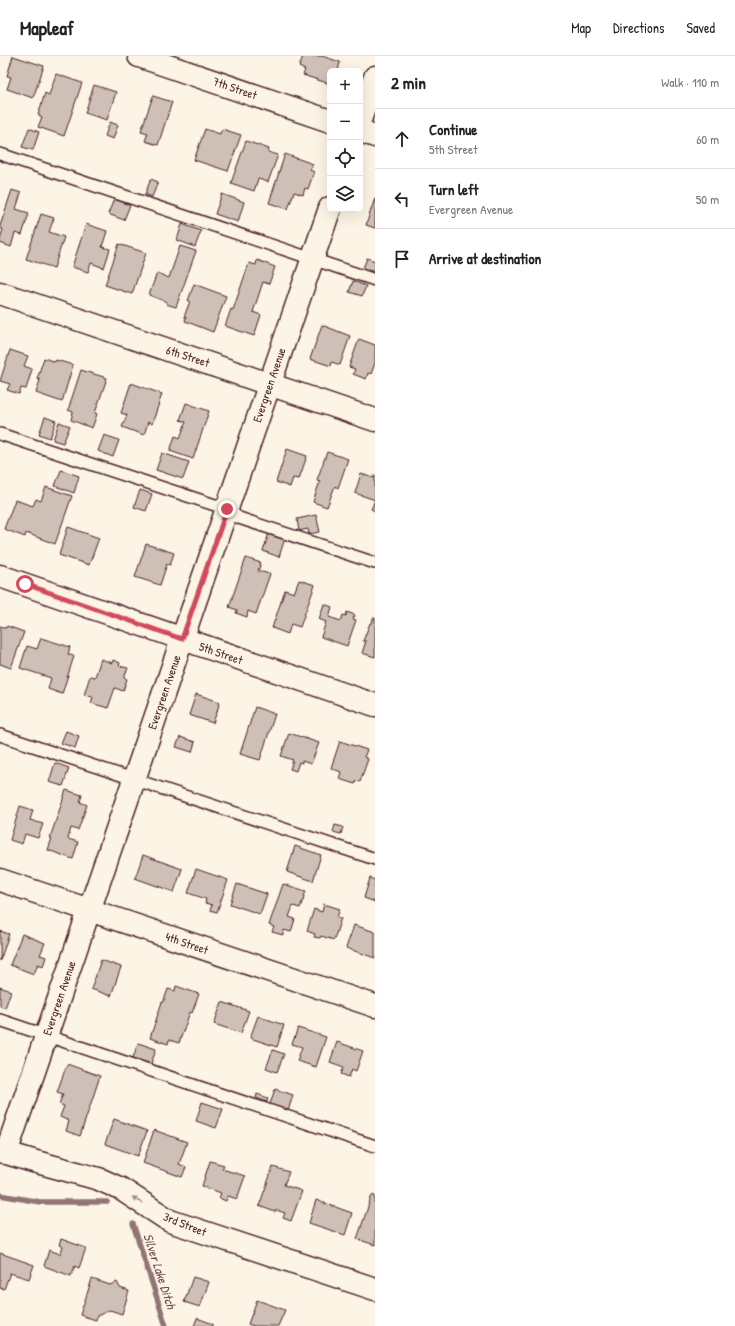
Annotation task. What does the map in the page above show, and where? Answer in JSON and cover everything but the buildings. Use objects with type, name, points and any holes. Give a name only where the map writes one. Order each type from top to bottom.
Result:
[{"type":"street","name":"7th Street","points":[[139,56],[327,120]]},
{"type":"street","points":[[363,111],[375,76]]},
{"type":"street","points":[[363,132],[375,136]]},
{"type":"street","name":"Evergreen Avenue","points":[[3,1152],[47,1035],[329,212]]},
{"type":"street","name":"6th Street","points":[[0,293],[270,383],[375,420]]},
{"type":"street","name":"5th Street","points":[[0,576],[375,705]]},
{"type":"street","name":"4th Street","points":[[0,880],[375,1006]]},
{"type":"street","name":"3rd Street","points":[[3,1152],[99,1178],[121,1189],[170,1221],[375,1289]]},
{"type":"lane","points":[[0,154],[375,280]]},
{"type":"lane","points":[[0,434],[227,509],[239,518],[375,564]]},
{"type":"lane","points":[[0,734],[375,859]]},
{"type":"lane","points":[[0,1020],[375,1146]]},
{"type":"waterway","name":"Silver Lake Ditch","points":[[0,1195],[40,1202],[107,1202]]},
{"type":"waterway","name":"Silver Lake Ditch","points":[[133,1224],[166,1326]]},
{"type":"route","points":[[25,584],[182,639],[227,509]]}]
